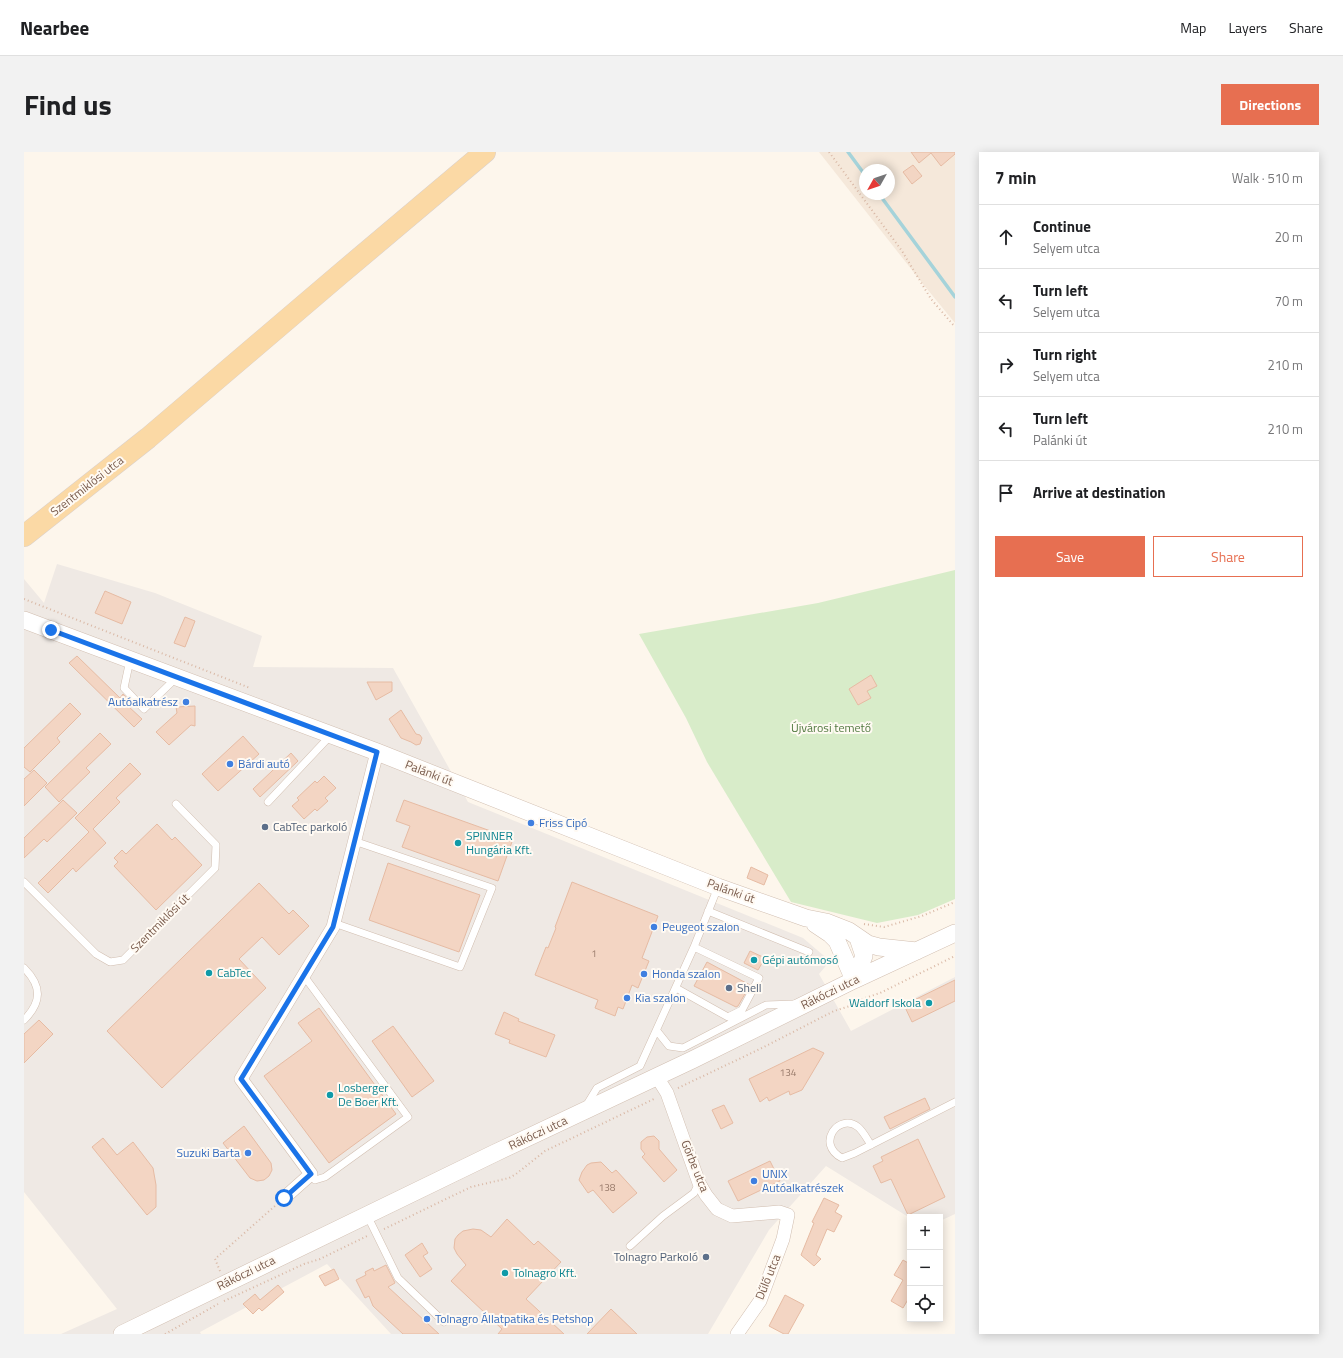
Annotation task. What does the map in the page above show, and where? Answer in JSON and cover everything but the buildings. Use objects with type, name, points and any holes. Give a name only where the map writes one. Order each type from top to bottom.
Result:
[{"type":"main road","name":"Szentmiklósi utca","points":[[25,536],[148,438],[485,152]]},
{"type":"street","name":"Palánki út","points":[[24,612],[51,630]]},
{"type":"street","name":"Palánki út","points":[[24,620],[377,752],[718,887],[806,918],[826,922],[849,931],[868,944],[879,947],[917,951]]},
{"type":"street","points":[[284,1198],[311,1174],[241,1079],[304,976],[334,923],[377,752]]},
{"type":"street","name":"Palánki út","points":[[806,918],[830,934],[837,941],[854,980]]},
{"type":"street","name":"Rákóczi utca","points":[[122,1334],[657,1077],[854,980],[955,933]]},
{"type":"street","points":[[854,980],[864,956],[858,938]]},
{"type":"street","name":"Görbe utca","points":[[657,1077],[667,1093],[699,1183],[717,1209],[732,1216],[779,1212],[788,1215]]},
{"type":"street","name":"Dűlő utca","points":[[737,1334],[760,1301],[783,1239],[788,1215]]},
{"type":"lane","points":[[130,659],[124,688],[144,709],[177,677]]},
{"type":"lane","points":[[268,802],[331,735]]},
{"type":"lane","name":"Szentmiklósi út","points":[[24,882],[96,954],[110,962],[124,960],[215,868],[216,845],[176,804]]},
{"type":"lane","points":[[334,923],[460,967],[492,888],[354,841]]},
{"type":"lane","points":[[582,1112],[597,1088],[640,1066],[694,947],[718,887]]},
{"type":"lane","points":[[708,911],[809,952]]},
{"type":"lane","points":[[676,988],[728,1016],[742,1010],[759,978],[694,947]]},
{"type":"lane","points":[[24,968],[35,982],[38,995],[32,1012],[24,1020]]},
{"type":"lane","points":[[304,976],[408,1117],[325,1177],[315,1180],[311,1174]]},
{"type":"lane","points":[[657,1031],[669,1046],[683,1048],[766,1005],[805,1004]]},
{"type":"lane","points":[[871,1145],[859,1128],[852,1124],[844,1123],[835,1128],[831,1132],[829,1139],[832,1150],[842,1158],[871,1145],[955,1102]]},
{"type":"lane","points":[[630,1246],[664,1216],[694,1193],[699,1183]]},
{"type":"lane","points":[[367,1215],[398,1278],[444,1322]]},
{"type":"path","points":[[829,152],[902,251],[931,299],[955,326]]},
{"type":"path","points":[[869,925],[884,927],[892,925],[922,916],[955,902]]},
{"type":"path","points":[[165,1334],[219,1304],[304,1264],[320,1259],[376,1233],[471,1187],[508,1178],[516,1174],[545,1151],[754,1052],[834,1011],[880,993],[955,956]]},
{"type":"path","points":[[226,1284],[215,1259],[284,1198]]},
{"type":"shaded area","points":[[819,152],[955,152],[955,323],[923,284]]},
{"type":"shaded area","points":[[57,564],[155,593],[262,636],[253,667],[393,668],[468,802],[803,938],[830,961],[819,974],[851,1031],[955,977],[955,1214],[943,1220],[943,1214],[907,1214],[907,1216],[826,1166],[769,1230],[708,1334],[391,1334],[327,1264],[200,1332],[201,1334],[61,1334],[117,1309],[24,1192],[24,579],[44,603]]},
{"type":"green space","name":"Újvárosi temető","points":[[955,570],[955,899],[918,915],[877,923],[791,902],[707,762],[686,718],[639,634],[818,603]]},
{"type":"waterway","points":[[848,152],[859,167]]},
{"type":"waterway","points":[[883,200],[955,297]]},
{"type":"place","name":"Autóalkatrész","points":[[186,702]]},
{"type":"place","name":"Bárdi autó","points":[[230,764]]},
{"type":"place","name":"Friss Cipó","points":[[531,823]]},
{"type":"place","name":"CabTec parkoló","points":[[265,827]]},
{"type":"place","name":"SPINNER Hungária Kft.","points":[[458,843]]},
{"type":"place","name":"Peugeot szalon","points":[[654,927]]},
{"type":"place","name":"Gépi autómosó","points":[[754,960]]},
{"type":"place","name":"CabTec","points":[[209,973]]},
{"type":"place","name":"Honda szalon","points":[[644,974]]},
{"type":"place","name":"Shell","points":[[729,988]]},
{"type":"place","name":"Kia szalon","points":[[627,998]]},
{"type":"place","name":"Waldorf Iskola","points":[[929,1003]]},
{"type":"place","name":"Losberger De Boer Kft.","points":[[330,1095]]},
{"type":"place","name":"Suzuki Barta","points":[[248,1153]]},
{"type":"place","name":"UNIX Autóalkatrészek","points":[[754,1181]]},
{"type":"place","name":"Tolnagro Parkoló","points":[[706,1257]]},
{"type":"place","name":"Tolnagro Kft.","points":[[505,1273]]},
{"type":"place","name":"Tolnagro Állatpatika és Petshop","points":[[427,1319]]},
{"type":"route","points":[[51,630],[377,752],[333,927],[241,1079],[311,1174],[284,1198]]}]
